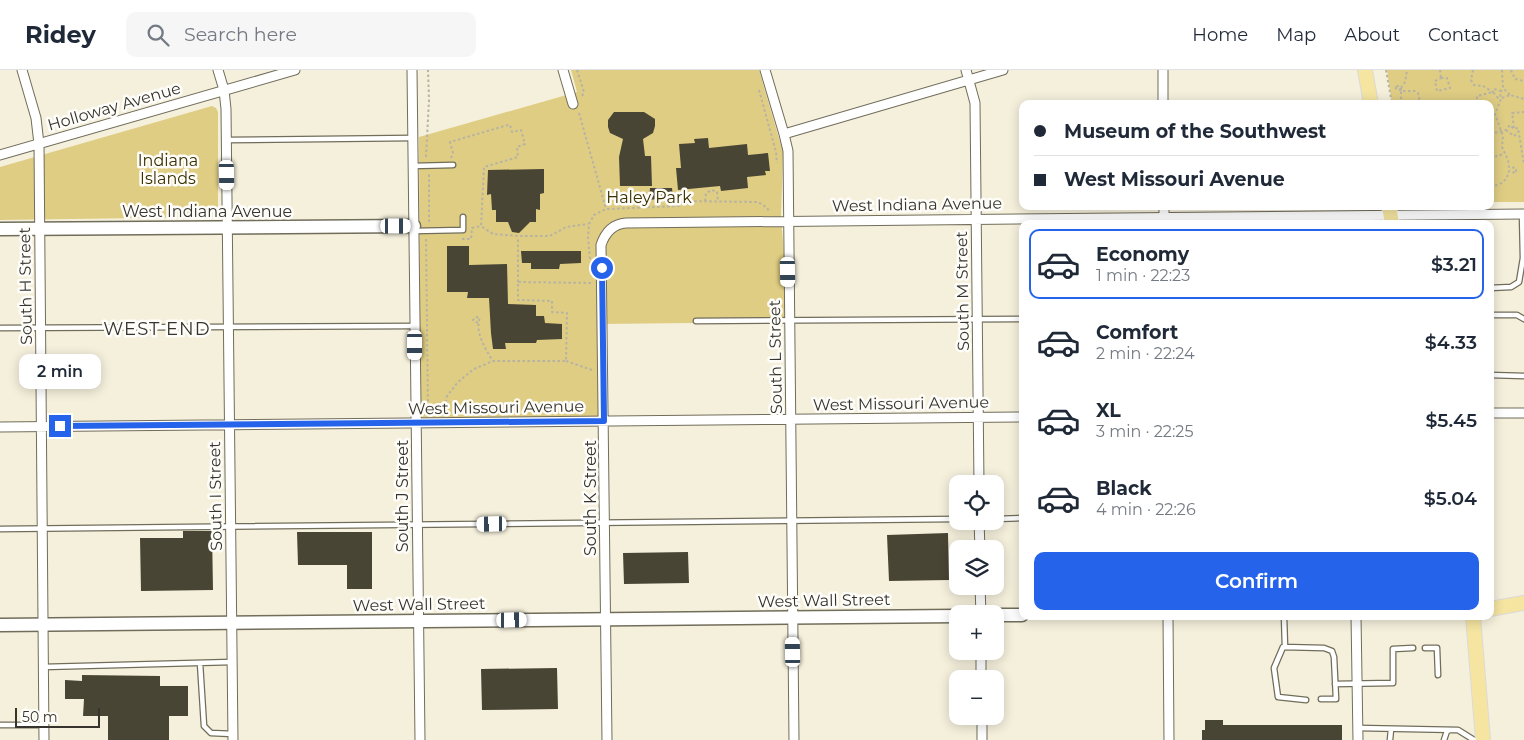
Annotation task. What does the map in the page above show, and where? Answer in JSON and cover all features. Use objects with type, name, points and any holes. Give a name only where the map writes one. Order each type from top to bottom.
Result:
[{"type":"main road","points":[[1365,70],[1370,100]]},
{"type":"main road","points":[[1494,607],[1524,603]]},
{"type":"main road","points":[[1473,620],[1483,740]]},
{"type":"street","name":"South H Street","points":[[22,70],[36,118],[39,144],[44,740]]},
{"type":"street","name":"South I Street","points":[[218,70],[224,90],[226,140],[233,737]]},
{"type":"street","name":"Holloway Avenue","points":[[0,155],[294,70]]},
{"type":"street","name":"South J Street","points":[[412,70],[413,166],[418,229],[415,326],[420,740]]},
{"type":"street","points":[[563,70],[577,104]]},
{"type":"street","name":"South L Street","points":[[766,70],[788,151],[794,740]]},
{"type":"street","name":"South M Street","points":[[966,70],[975,103],[979,475]]},
{"type":"street","points":[[784,134],[1003,70]]},
{"type":"street","points":[[1163,70],[1163,100]]},
{"type":"street","name":"West Indiana Avenue","points":[[611,229],[626,223],[976,219],[1273,220],[1391,215],[1523,214]]},
{"type":"street","name":"West Indiana Avenue","points":[[0,229],[227,227],[418,229]]},
{"type":"street","name":"South K Street","points":[[607,740],[602,246],[603,238],[611,229]]},
{"type":"street","points":[[1494,413],[1524,413]]},
{"type":"street","name":"West Missouri Avenue","points":[[0,427],[1019,417]]},
{"type":"street","points":[[1004,615],[1019,615]]},
{"type":"street","name":"West Wall Street","points":[[0,625],[949,616]]},
{"type":"street","points":[[1168,620],[1169,740]]},
{"type":"street","points":[[1356,620],[1358,740]]},
{"type":"street","points":[[982,725],[982,740]]},
{"type":"lane","points":[[226,140],[413,138]]},
{"type":"lane","points":[[413,166],[453,165]]},
{"type":"lane","points":[[1494,288],[1511,287],[1519,282],[1523,258],[1523,214]]},
{"type":"lane","points":[[418,229],[463,230],[463,217]]},
{"type":"lane","points":[[1494,315],[1517,315],[1524,319]]},
{"type":"lane","points":[[696,321],[789,322],[1019,319]]},
{"type":"lane","points":[[0,328],[415,326]]},
{"type":"lane","points":[[1494,375],[1524,376]]},
{"type":"lane","points":[[1004,519],[1019,518]]},
{"type":"lane","points":[[0,529],[949,519]]},
{"type":"lane","points":[[1284,620],[1285,647]]},
{"type":"lane","points":[[1306,700],[1278,697],[1274,668],[1283,647],[1324,648],[1332,651],[1336,699],[1320,699]]},
{"type":"lane","points":[[1335,684],[1393,683],[1393,649],[1413,648]]},
{"type":"lane","points":[[1425,648],[1438,648],[1438,675]]},
{"type":"lane","points":[[43,667],[232,662]]},
{"type":"lane","points":[[200,663],[204,726],[211,732],[233,737]]},
{"type":"lane","points":[[0,725],[44,725]]},
{"type":"lane","points":[[1358,728],[1458,730],[1474,740]]},
{"type":"lane","points":[[1390,740],[1391,729]]},
{"type":"lane","points":[[1444,740],[1447,732],[1451,730]]},
{"type":"path","points":[[428,70],[429,100],[426,155],[429,173],[429,224],[418,229],[428,410],[432,413],[443,413],[448,396],[458,382],[474,369],[493,361],[566,361],[593,370]]},
{"type":"path","points":[[577,70],[584,92],[577,104],[606,209]]},
{"type":"path","points":[[1386,70],[1391,100]]},
{"type":"path","points":[[1401,100],[1401,90],[1406,79],[1407,70]]},
{"type":"path","points":[[1440,70],[1441,78]]},
{"type":"path","points":[[1473,70],[1471,80],[1474,85],[1482,86],[1493,92],[1498,98],[1510,95],[1524,98]]},
{"type":"path","points":[[1494,186],[1503,182],[1510,167],[1502,147],[1502,132],[1495,114],[1503,88],[1502,70]]},
{"type":"path","points":[[1511,70],[1515,79],[1524,81]]},
{"type":"path","points":[[1441,78],[1447,78],[1450,88],[1437,90],[1435,80],[1441,78]]},
{"type":"path","points":[[1503,88],[1510,95]]},
{"type":"path","points":[[759,89],[776,152],[778,170]]},
{"type":"path","points":[[1401,90],[1415,91],[1418,93],[1419,100]]},
{"type":"path","points":[[1477,100],[1477,96],[1491,94],[1494,90],[1501,91]]},
{"type":"path","points":[[1514,129],[1512,113],[1524,112]]},
{"type":"path","points":[[446,158],[453,155],[450,142],[508,125],[510,125],[512,132],[521,130],[526,144],[517,148],[518,157],[484,167],[481,226],[493,234],[550,236],[566,227],[590,224]]},
{"type":"path","points":[[1494,133],[1506,130],[1510,125],[1514,129],[1518,128],[1524,164]]},
{"type":"path","points":[[1506,130],[1514,136],[1518,132]]},
{"type":"path","points":[[1494,158],[1505,153]]},
{"type":"path","points":[[1509,171],[1516,173],[1516,168],[1510,167]]},
{"type":"path","points":[[705,201],[706,193],[712,190],[717,192],[718,201]]},
{"type":"path","points":[[590,264],[588,237],[590,224],[594,215],[606,209],[680,206],[683,202],[718,201],[758,202],[770,212],[776,211]]},
{"type":"path","points":[[518,236],[518,300],[552,301],[552,312],[567,313],[566,361]]},
{"type":"path","points":[[518,282],[602,283]]},
{"type":"path","points":[[478,323],[484,345],[493,361]]},
{"type":"green space","name":"Haley Park","points":[[571,70],[759,70],[783,152],[781,216],[789,322],[600,324],[600,418],[420,418],[419,137],[577,92]]},
{"type":"green space","points":[[1387,70],[1524,70],[1524,202],[1494,202],[1494,100],[1391,100]]},
{"type":"green space","name":"Indiana Islands","points":[[212,106],[218,112],[218,213],[216,217],[0,220],[0,167]]},
{"type":"building","points":[[614,112],[644,112],[655,119],[653,133],[643,139],[645,156],[651,156],[652,186],[620,186],[619,157],[623,139],[610,133],[608,127],[608,120]]},
{"type":"building","points":[[708,138],[709,148],[747,144],[748,155],[768,153],[770,171],[765,171],[766,175],[747,177],[748,188],[721,191],[720,186],[678,190],[676,168],[681,168],[679,144],[695,143],[694,139]]},
{"type":"building","points":[[544,169],[544,193],[540,194],[540,210],[536,209],[536,222],[530,222],[519,233],[512,232],[508,222],[496,222],[496,210],[492,210],[491,194],[487,195],[488,170]]},
{"type":"building","points":[[650,188],[672,188],[673,197],[649,200]]},
{"type":"building","points":[[447,246],[469,246],[469,265],[507,264],[508,304],[536,305],[536,316],[544,316],[545,323],[562,324],[562,339],[537,340],[536,343],[505,343],[506,349],[493,349],[489,298],[467,298],[468,292],[447,292]]},
{"type":"building","points":[[521,251],[581,251],[581,263],[560,264],[559,269],[531,269],[531,263],[522,263]]},
{"type":"building","points":[[183,531],[212,531],[213,590],[141,591],[140,538],[183,538]]},
{"type":"building","points":[[297,532],[372,532],[372,589],[347,589],[347,565],[298,565]]},
{"type":"building","points":[[948,533],[949,580],[889,581],[887,535]]},
{"type":"building","points":[[688,552],[689,583],[624,584],[623,553]]},
{"type":"building","points":[[557,668],[558,709],[482,710],[481,669]]},
{"type":"building","points":[[82,675],[160,676],[160,686],[188,686],[188,716],[169,716],[169,740],[108,740],[108,716],[83,716],[84,699],[65,699],[65,680],[82,681]]},
{"type":"building","points":[[1205,720],[1223,720],[1223,725],[1342,725],[1342,740],[1202,740]]},
{"type":"district","name":"WEST END","points":[[157,329]]},
{"type":"route","points":[[60,426],[604,421],[602,268]]}]
